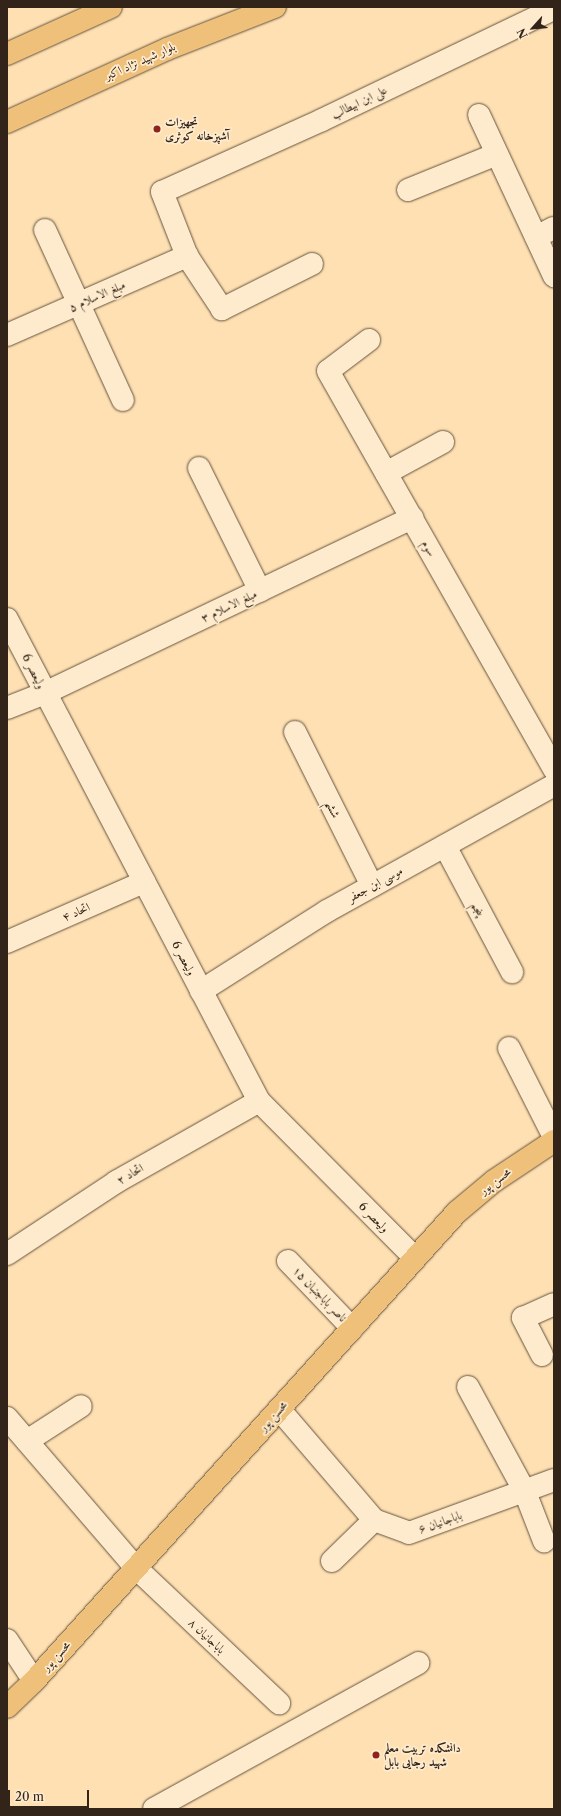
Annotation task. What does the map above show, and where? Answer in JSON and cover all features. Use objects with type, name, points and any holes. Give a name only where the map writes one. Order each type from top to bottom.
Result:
[{"type":"main road","points":[[7,54],[111,7]]},
{"type":"main road","name":"بلوار شهید نژاد اکبر","points":[[7,122],[167,49],[276,7]]},
{"type":"main road","name":"محسن پور","points":[[7,1707],[34,1681],[415,1258],[476,1196],[554,1141]]},
{"type":"street","name":"علی ابن ابیطالب","points":[[187,256],[162,192],[322,120],[554,9]]},
{"type":"street","points":[[479,115],[497,154],[545,232],[554,276]]},
{"type":"street","points":[[408,190],[497,154]]},
{"type":"street","points":[[45,230],[81,303],[123,400]]},
{"type":"street","points":[[187,256],[222,309],[312,264]]},
{"type":"street","name":"مبلغ الاسلام ۵","points":[[7,336],[187,256]]},
{"type":"street","name":"سوم","points":[[369,340],[328,371],[554,769]]},
{"type":"street","points":[[386,473],[443,442]]},
{"type":"street","points":[[199,468],[260,591]]},
{"type":"street","name":"مبلغ الاسلام ۳","points":[[7,708],[45,693],[412,518]]},
{"type":"street","name":"ولیعصر 6","points":[[7,619],[259,1101],[415,1258]]},
{"type":"street","name":"ششم","points":[[295,732],[372,886]]},
{"type":"street","name":"موسی ابن جعفر","points":[[201,991],[328,911],[554,785]]},
{"type":"street","name":"پنجم","points":[[445,846],[512,972]]},
{"type":"street","name":"اتحاد ۴","points":[[7,942],[144,882]]},
{"type":"street","points":[[509,1048],[554,1137]]},
{"type":"street","name":"اتحاد ۲","points":[[7,1254],[116,1182],[259,1101]]},
{"type":"street","name":"ناصر باباجنبان ۱۵","points":[[288,1261],[352,1328]]},
{"type":"street","points":[[542,1355],[523,1318],[554,1304]]},
{"type":"street","points":[[468,1387],[525,1492],[544,1540]]},
{"type":"street","points":[[27,1442],[81,1406]]},
{"type":"street","name":"باباجانیان ۶","points":[[279,1409],[374,1520],[409,1533],[525,1492],[554,1480]]},
{"type":"street","name":"باباجانیان ۸","points":[[7,1418],[136,1568],[279,1704]]},
{"type":"street","points":[[332,1561],[374,1520]]},
{"type":"street","points":[[7,1640],[34,1681]]},
{"type":"street","points":[[154,1809],[418,1663]]},
{"type":"place","name":"تجهیزات آشپزخانه کوثری","points":[[157,129]]},
{"type":"place","name":"دانشکده تربیت معلم شهید رجایی بابل","points":[[376,1755]]}]
